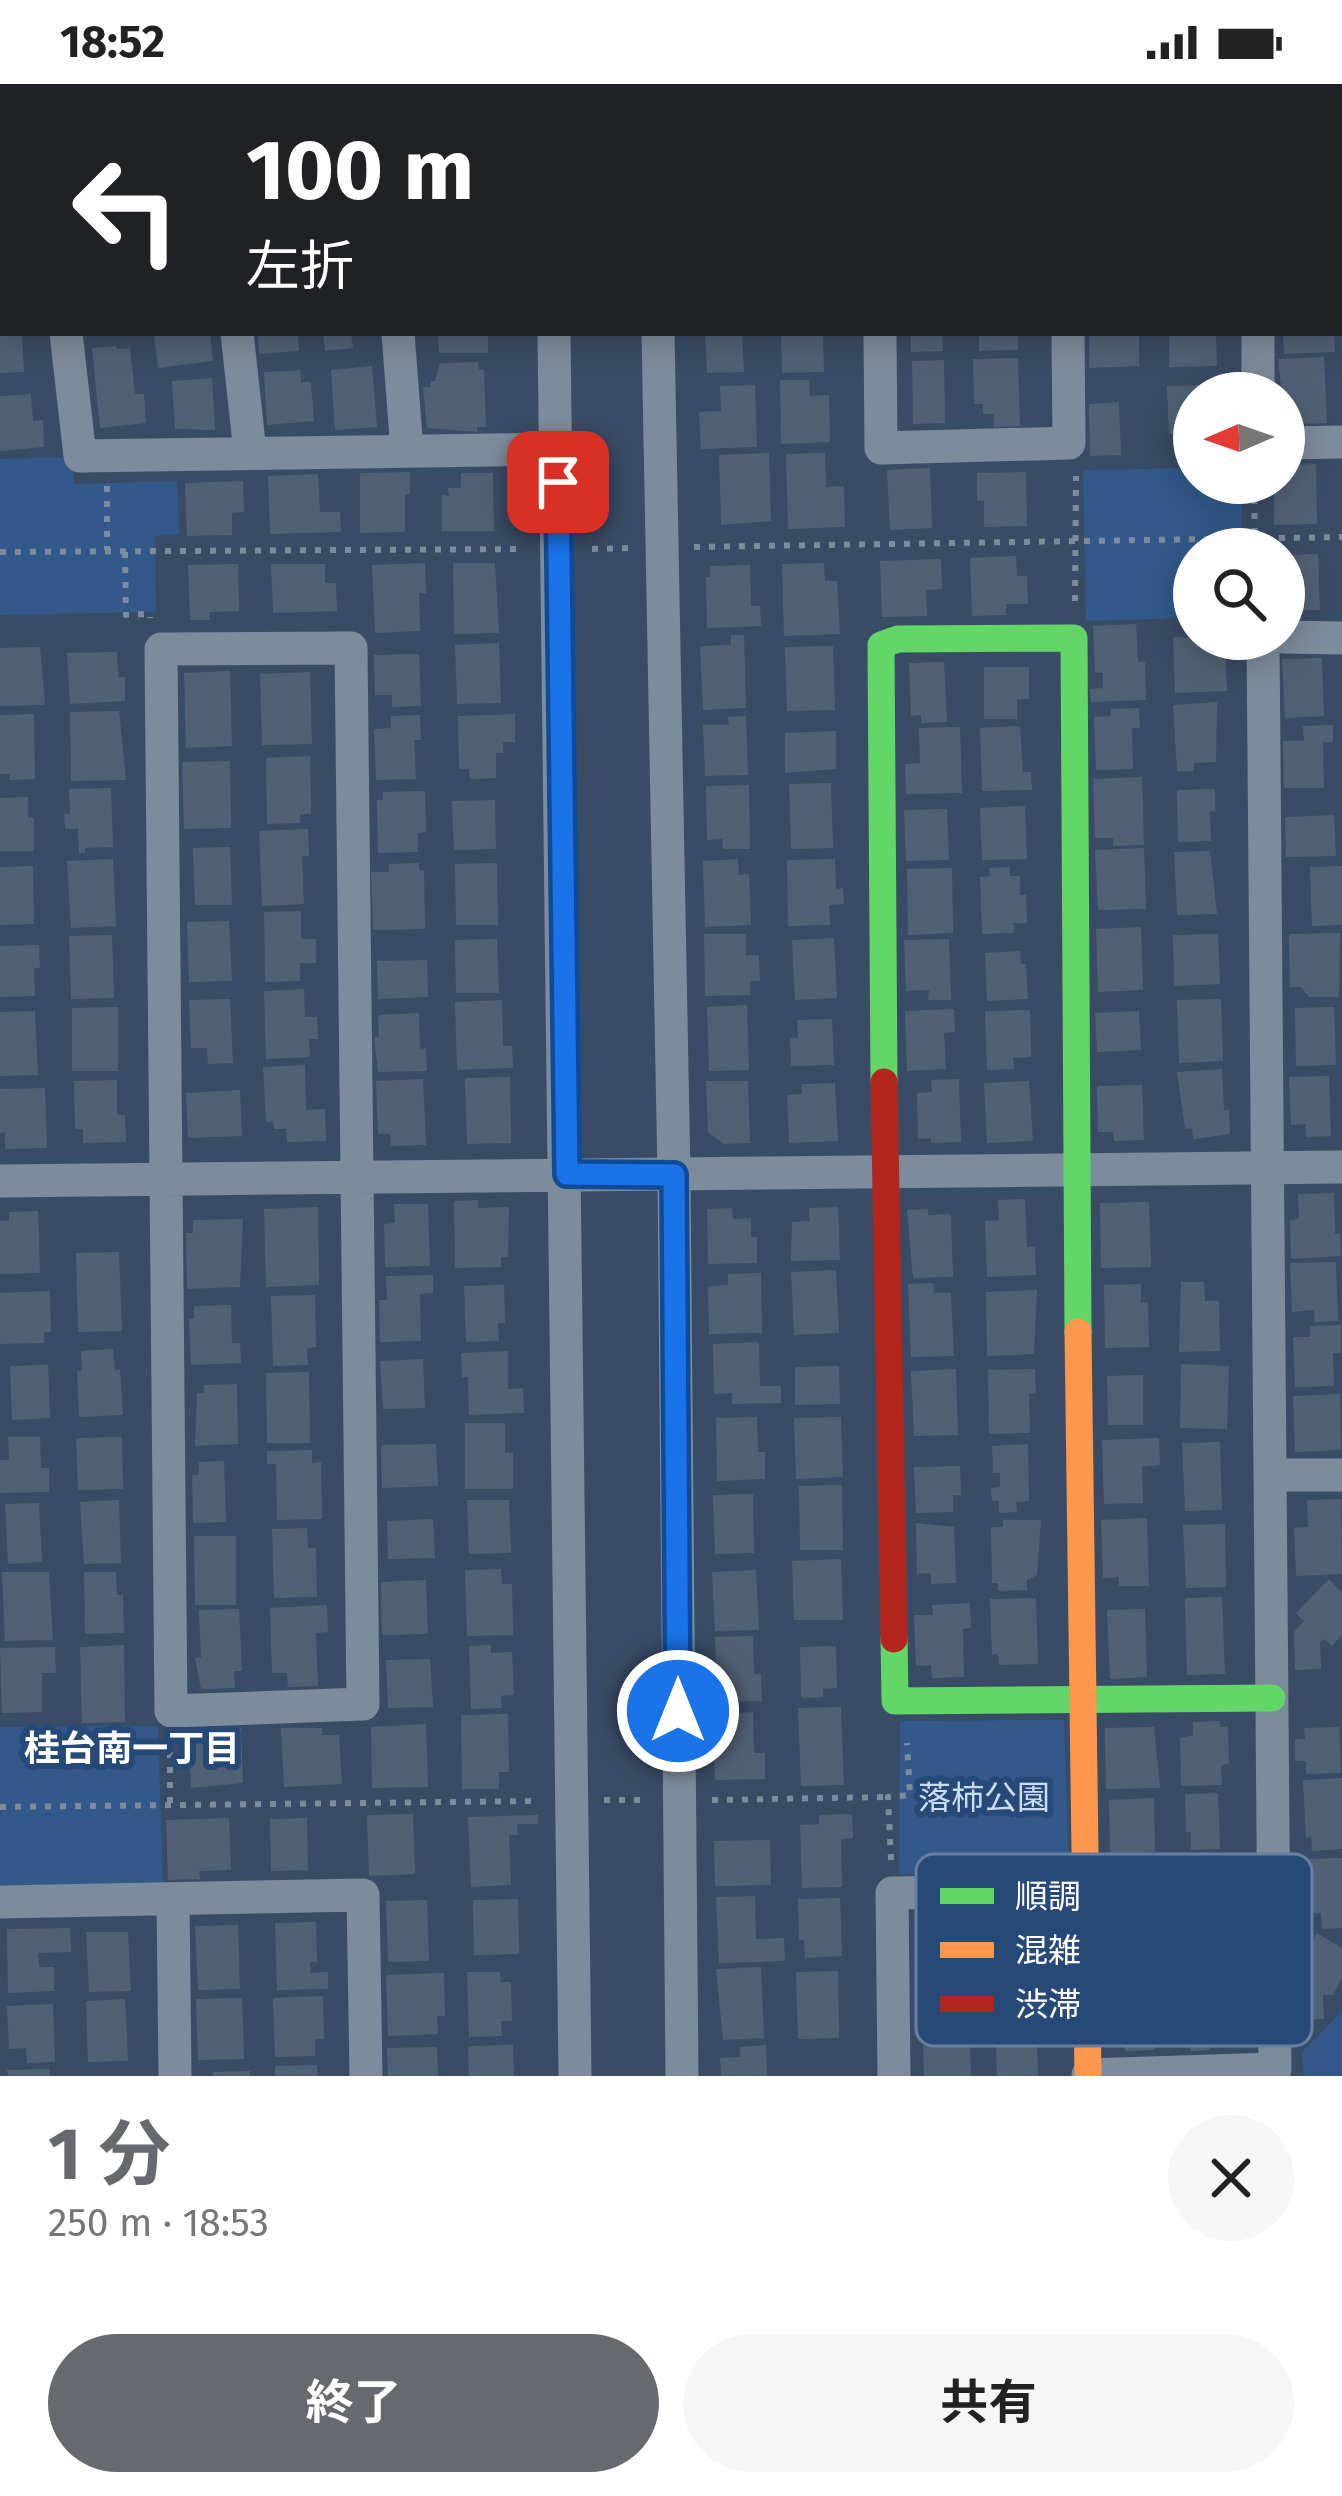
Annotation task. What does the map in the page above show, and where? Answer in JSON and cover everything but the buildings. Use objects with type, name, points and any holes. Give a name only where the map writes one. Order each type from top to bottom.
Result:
[{"type":"street","points":[[66,336],[80,456],[557,449]]},
{"type":"street","points":[[237,336],[250,452]]},
{"type":"street","points":[[398,336],[406,452]]},
{"type":"street","points":[[554,336],[575,2076]]},
{"type":"street","points":[[658,336],[674,1175],[682,2076]]},
{"type":"street","points":[[880,336],[881,448],[1069,443],[1068,336]]},
{"type":"street","points":[[1258,336],[1258,372]]},
{"type":"street","points":[[1305,443],[1342,442]]},
{"type":"street","points":[[1305,637],[1342,638]]},
{"type":"street","points":[[1083,1854],[1080,1698],[1074,638],[898,639],[881,645],[895,1701],[1080,1698],[1272,1698]]},
{"type":"street","points":[[351,648],[356,1177],[363,1704],[170,1711],[161,649],[351,648]]},
{"type":"street","points":[[1263,660],[1273,1854]]},
{"type":"street","points":[[0,1181],[1342,1167]]},
{"type":"street","points":[[1271,1475],[1342,1475]]},
{"type":"street","points":[[894,2076],[892,1893],[916,1893]]},
{"type":"street","points":[[0,1902],[363,1895],[366,2076]]},
{"type":"street","points":[[172,1900],[175,2076]]},
{"type":"street","points":[[1087,2046],[1088,2076],[1275,2069],[1275,2046]]},
{"type":"path","points":[[1069,443],[1076,464],[1074,638]]},
{"type":"path","points":[[106,458],[107,552]]},
{"type":"path","points":[[1305,537],[1342,537]]},
{"type":"path","points":[[1076,540],[1173,538]]},
{"type":"path","points":[[125,553],[126,615]]},
{"type":"path","points":[[0,1807],[910,1795],[905,1713],[895,1701]]},
{"type":"path","points":[[170,1711],[170,1804]]},
{"type":"path","points":[[889,1797],[892,1893]]},
{"type":"green space","points":[[73,457],[74,484],[177,481],[179,534],[155,536],[156,612],[0,615],[0,459]]},
{"type":"green space","points":[[1173,468],[1173,504],[1242,504],[1242,528],[1173,528],[1173,619],[1086,621],[1083,470]]},
{"type":"green space","name":"落柿公園","points":[[1064,1720],[1069,1854],[916,1854],[916,1874],[899,1874],[900,1721]]},
{"type":"green space","points":[[158,1726],[163,1885],[0,1885],[0,1727]]},
{"type":"green space","points":[[1342,2011],[1342,2076],[1304,2076],[1302,2052]]},
{"type":"traffic: fast","points":[[884,1082],[881,645],[898,639],[1074,638],[1078,1332]]},
{"type":"traffic: fast","points":[[894,1639],[895,1701],[1272,1698]]},
{"type":"traffic: slow","points":[[1078,1332],[1085,1854]]},
{"type":"traffic: slow","points":[[1088,2046],[1088,2076]]},
{"type":"traffic: jam","points":[[884,1082],[894,1639]]},
{"type":"district","name":"桂台南一丁目","points":[[132,1748]]},
{"type":"route","points":[[558,482],[567,1174],[674,1175],[678,1711]]}]
